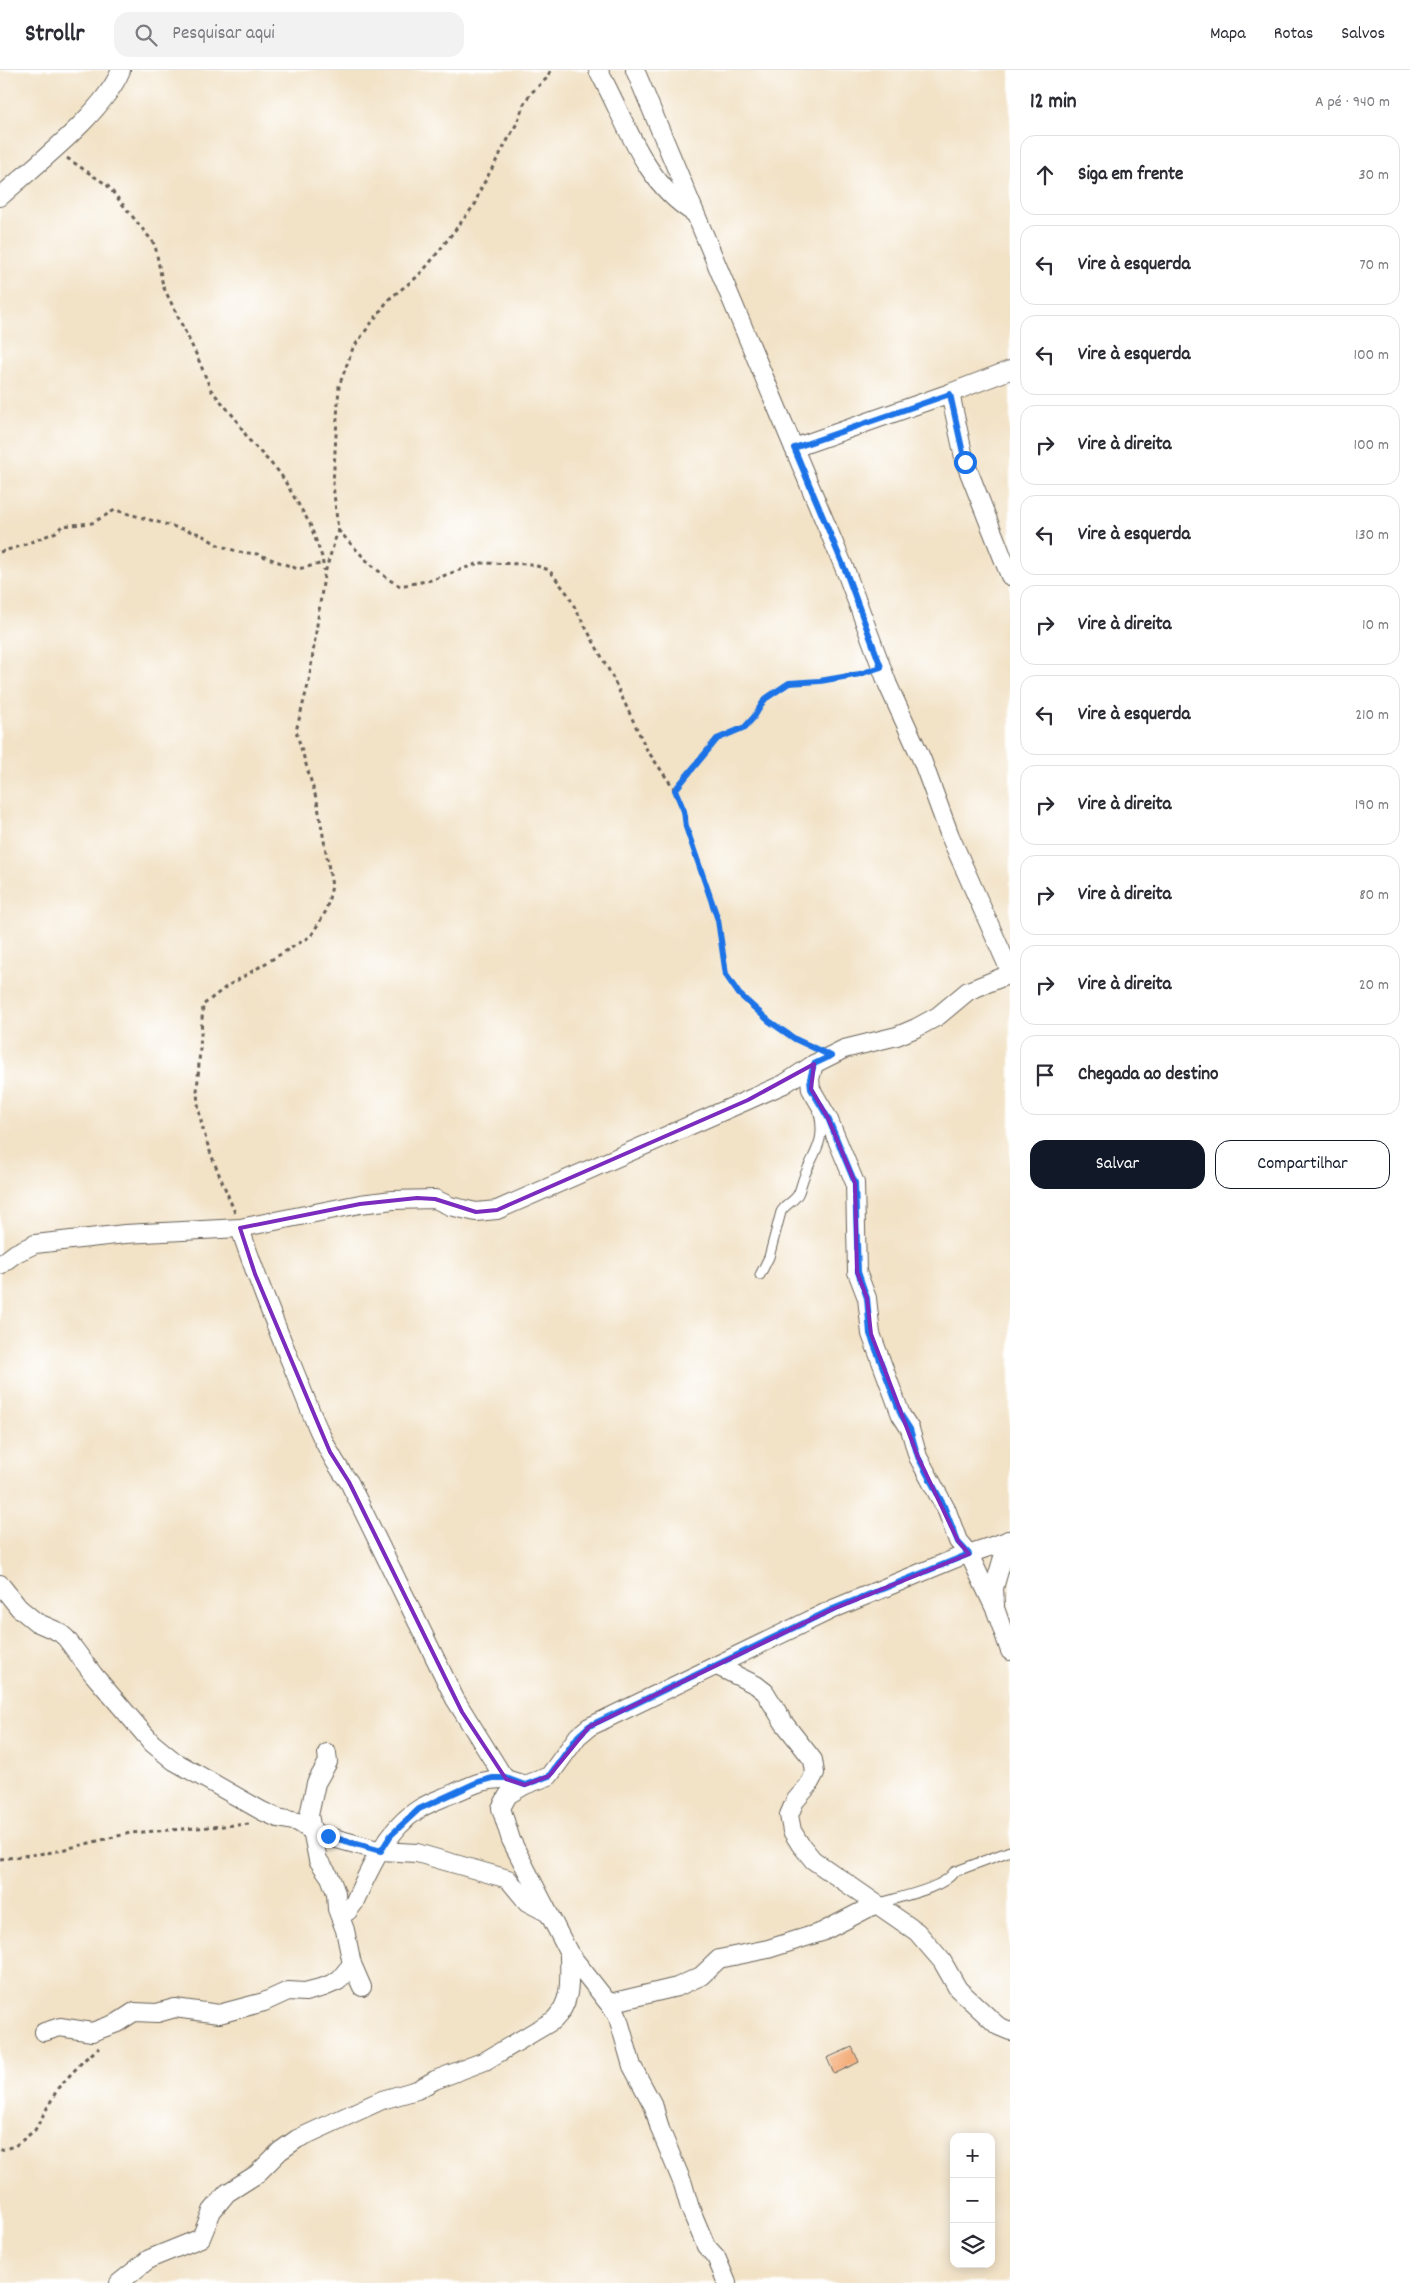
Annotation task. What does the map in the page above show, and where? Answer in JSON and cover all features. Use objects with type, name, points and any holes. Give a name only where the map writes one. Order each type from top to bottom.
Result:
[{"type":"street","points":[[0,197],[84,121],[116,82],[121,70]]},
{"type":"street","points":[[598,70],[628,132],[656,180],[682,206],[694,213]]},
{"type":"street","points":[[0,1265],[16,1253],[35,1244],[125,1234],[240,1228],[360,1204],[417,1198],[435,1199],[450,1206],[476,1212],[497,1210],[784,1084],[814,1064],[844,1049],[897,1036],[916,1028],[938,1016],[968,991],[1010,973],[950,836],[922,760],[881,667],[846,572],[635,70]]},
{"type":"street","points":[[794,448],[950,394],[1010,370]]},
{"type":"street","points":[[950,394],[965,462],[1010,576]]},
{"type":"street","points":[[814,1064],[810,1079],[815,1099],[828,1118],[855,1183],[858,1272],[867,1298],[870,1334],[901,1415],[910,1429],[918,1457],[944,1506],[958,1542],[969,1554],[996,1611],[1010,1651]]},
{"type":"street","points":[[240,1228],[255,1274],[336,1466],[349,1482],[455,1699],[495,1766],[506,1778]]},
{"type":"street","points":[[727,2283],[716,2256],[706,2246],[690,2208],[683,2184],[660,2129],[654,2107],[632,2066],[622,2035],[621,2025],[610,2003],[599,1994],[569,1953],[510,1840],[501,1808],[508,1795],[525,1785],[549,1776],[578,1736],[589,1726],[833,1609],[969,1554],[1009,1540]]},
{"type":"street","points":[[996,1611],[994,1588],[1009,1540]]},
{"type":"street","points":[[0,1584],[19,1608],[36,1622],[59,1632],[66,1638],[93,1674],[152,1743],[174,1761],[278,1818],[292,1820],[312,1829],[315,1833],[381,1851],[418,1853],[508,1879],[526,1902],[548,1913]]},
{"type":"street","points":[[717,1666],[756,1685],[764,1692],[784,1723],[813,1760],[815,1772],[808,1786],[795,1801],[789,1815],[792,1831],[800,1844],[813,1860],[917,1932],[942,1961],[958,1989],[998,2026],[1010,2031]]},
{"type":"street","points":[[327,1753],[328,1762],[316,1783],[312,1799],[310,1814],[312,1829],[318,1860],[333,1885],[352,1964],[362,1987]]},
{"type":"street","points":[[340,1916],[348,1911],[354,1903],[391,1835],[419,1809],[478,1782],[493,1778],[506,1778],[525,1785]]},
{"type":"street","points":[[610,2003],[677,1987],[701,1976],[719,1959],[768,1949],[822,1932],[876,1904]]},
{"type":"street","points":[[119,2283],[149,2259],[201,2238],[212,2211],[226,2193],[257,2174],[280,2150],[298,2139],[382,2100],[417,2090],[435,2080],[485,2061],[554,2020],[563,2012],[570,1989],[569,1953]]},
{"type":"street","points":[[44,2032],[60,2027],[92,2032],[117,2023],[134,2012],[162,2012],[175,2008],[219,2014],[264,2002],[288,1992],[305,1992],[324,1987],[338,1981],[352,1964]]},
{"type":"lane","points":[[760,1275],[769,1257],[781,1212],[785,1205],[799,1193],[804,1176],[820,1144],[821,1123],[815,1099]]},
{"type":"lane","points":[[876,1904],[935,1886],[949,1879],[954,1872],[1010,1852]]},
{"type":"path","points":[[324,576],[338,530],[334,470],[339,386],[345,364],[353,348],[388,299],[417,277],[428,265],[476,203],[479,192],[517,123],[524,104],[530,94],[546,79],[551,70]]},
{"type":"path","points":[[53,148],[107,185],[150,237],[154,245],[163,286],[178,314],[211,390],[235,418],[249,440],[280,472],[310,524],[324,564],[324,576],[309,681],[296,731],[317,801],[332,886],[326,911],[312,936],[226,987],[203,1005],[198,1106],[212,1162],[228,1195],[240,1228]]},
{"type":"path","points":[[0,552],[56,532],[62,526],[92,523],[115,510],[200,534],[218,545],[239,552],[257,554],[298,569],[324,564]]},
{"type":"path","points":[[338,530],[366,562],[400,586],[432,580],[479,563],[531,564],[549,570],[567,593],[611,674],[648,750],[675,790],[684,811],[686,827],[718,920],[726,975],[739,994],[769,1021],[795,1039],[831,1056]]},
{"type":"path","points":[[675,790],[717,739],[745,727],[754,717],[765,699],[789,683],[820,681],[860,674],[881,667]]},
{"type":"path","points":[[0,1859],[53,1852],[130,1833],[248,1825],[278,1818]]},
{"type":"path","points":[[0,2150],[25,2140],[35,2130],[58,2088],[84,2060],[102,2046]]},
{"type":"highlighted area","points":[[814,1064],[811,1089],[828,1118],[855,1183],[857,1272],[867,1298],[871,1334],[918,1457],[958,1541],[969,1554],[833,1609],[589,1727],[549,1776],[525,1785],[506,1779],[462,1712],[349,1482],[330,1452],[255,1274],[240,1228],[360,1204],[417,1198],[435,1199],[476,1212],[497,1210],[748,1100]]},
{"type":"building","points":[[852,2047],[859,2062],[834,2074],[827,2058]]},
{"type":"route","points":[[328,1836],[381,1851],[391,1835],[419,1809],[485,1779],[506,1778],[525,1785],[549,1776],[569,1747],[589,1726],[833,1609],[969,1554],[958,1542],[944,1506],[918,1457],[910,1429],[901,1415],[870,1334],[867,1298],[858,1272],[854,1206],[856,1191],[853,1174],[828,1118],[815,1099],[811,1089],[810,1079],[814,1064],[831,1056],[795,1039],[769,1021],[739,994],[726,975],[718,920],[686,827],[684,811],[675,790],[717,739],[745,727],[754,717],[765,699],[789,683],[820,681],[868,673],[881,667],[846,572],[794,448],[950,394],[965,462]]}]
